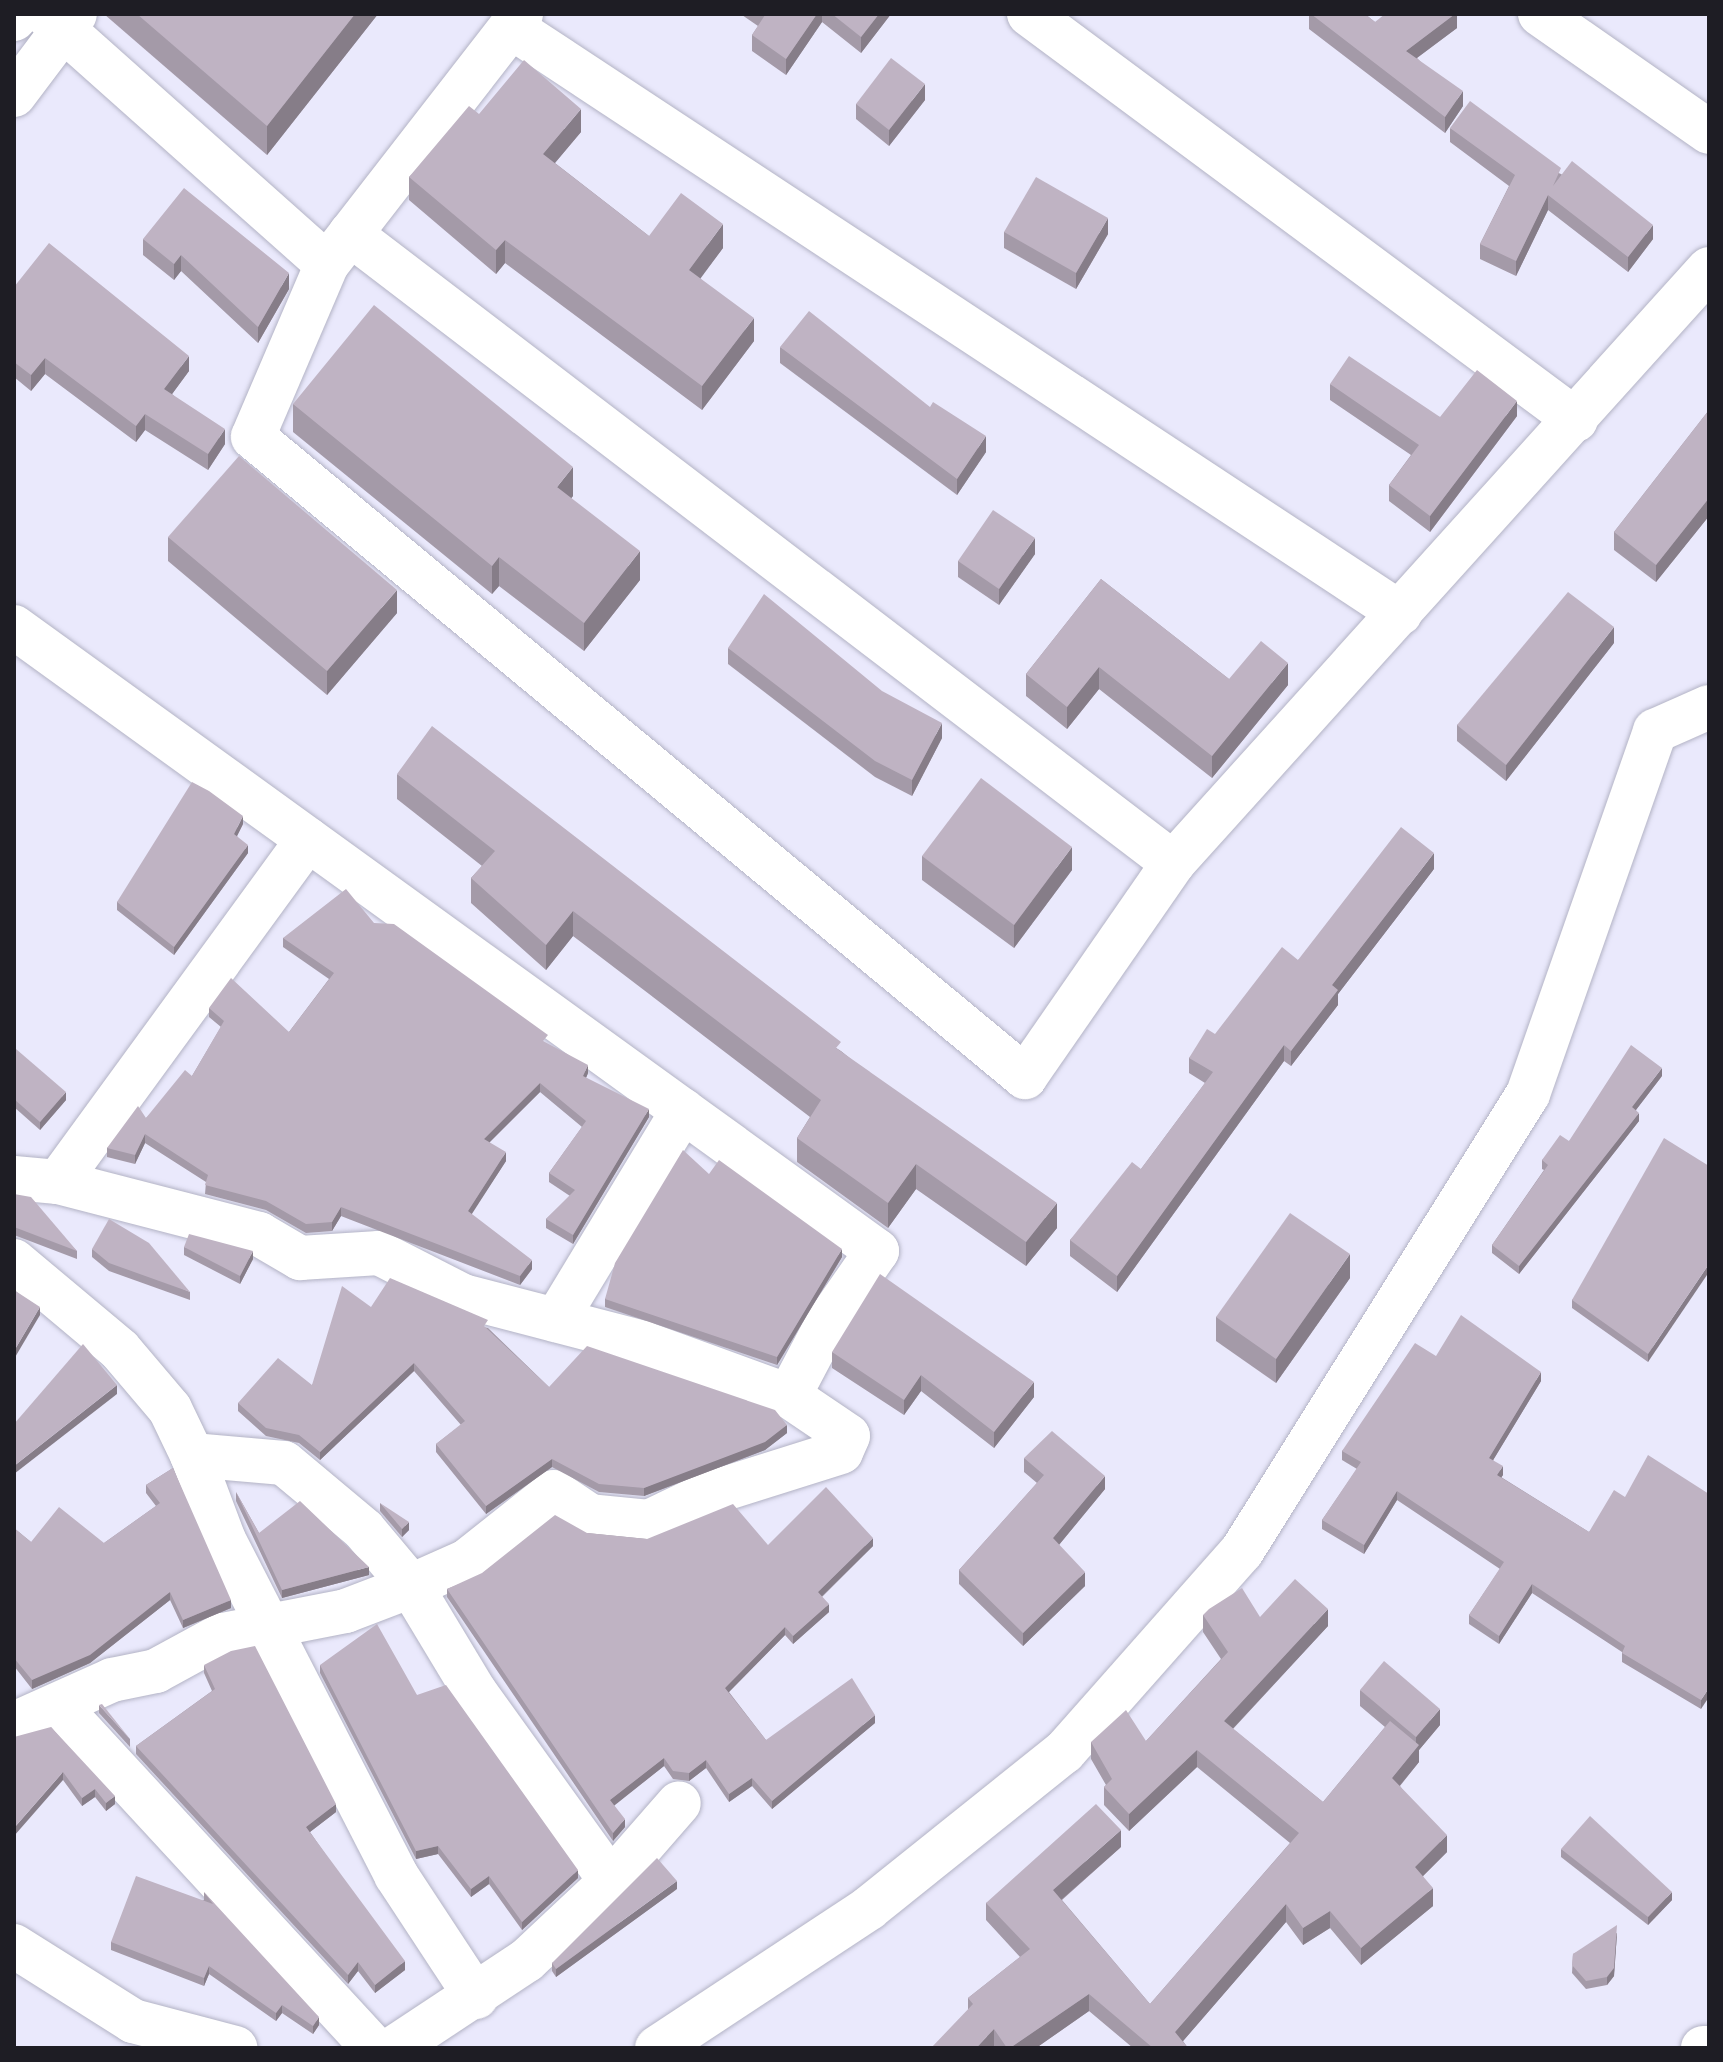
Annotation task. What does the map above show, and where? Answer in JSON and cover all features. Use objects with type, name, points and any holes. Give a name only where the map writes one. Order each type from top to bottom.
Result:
[{"type":"main road","points":[[14,19],[18,14]]},
{"type":"main road","points":[[1029,14],[1576,420]]},
{"type":"main road","points":[[1540,14],[1709,132]]},
{"type":"main road","points":[[14,95],[62,19],[338,249],[1173,863]]},
{"type":"main road","points":[[1400,613],[516,20],[338,249],[253,437],[1025,1077],[1173,863],[1576,420],[1709,269]]},
{"type":"main road","points":[[14,627],[877,1251],[829,1320],[789,1396]]},
{"type":"main road","points":[[657,2048],[869,1908],[1064,1752],[1242,1551],[1528,1094],[1655,731],[1709,707]]},
{"type":"main road","points":[[58,1182],[308,839]]},
{"type":"main road","points":[[556,1320],[683,1110]]},
{"type":"main road","points":[[14,1178],[58,1182],[259,1234],[300,1258],[379,1253],[463,1296],[556,1320],[789,1396],[848,1436],[841,1452],[705,1495],[649,1522],[590,1516],[554,1492],[467,1561],[411,1586],[274,1629],[222,1635],[156,1671],[112,1680],[14,1724]]},
{"type":"main road","points":[[14,1261],[120,1350],[170,1409],[192,1455],[224,1540],[274,1629],[396,1875],[476,1997]]},
{"type":"main road","points":[[192,1455],[284,1463],[364,1530],[411,1586],[475,1692],[611,1881]]},
{"type":"main road","points":[[58,1706],[374,2048]]},
{"type":"main road","points":[[394,2048],[476,1997],[611,1881],[679,1803]]},
{"type":"main road","points":[[14,1946],[133,2021],[235,2048]]},
{"type":"main road","points":[[1703,2048],[1709,2048]]},
{"type":"building","points":[[137,14],[355,14],[267,126]]},
{"type":"building","points":[[763,14],[817,14],[786,59],[752,35]]},
{"type":"building","points":[[832,14],[879,14],[861,37]]},
{"type":"building","points":[[1311,14],[1365,14],[1375,22],[1385,14],[1455,14],[1406,51],[1463,91],[1445,117]]},
{"type":"building","points":[[891,58],[925,84],[889,130],[856,104]]},
{"type":"building","points":[[524,60],[581,109],[543,154],[649,236],[681,193],[723,224],[689,270],[754,318],[702,386],[505,240],[496,250],[409,177],[469,106],[479,114]]},
{"type":"building","points":[[1470,101],[1561,168],[1553,186],[1572,161],[1653,225],[1628,257],[1548,195],[1516,261],[1480,244],[1515,175],[1450,128]]},
{"type":"building","points":[[1036,177],[1108,218],[1076,273],[1004,232]]},
{"type":"building","points":[[184,188],[289,273],[258,327],[181,255],[174,264],[143,239]]},
{"type":"building","points":[[49,243],[189,356],[164,389],[225,429],[208,454],[145,414],[136,426],[45,358],[31,375],[14,362],[14,287]]},
{"type":"building","points":[[374,305],[573,467],[557,487],[640,551],[584,623],[499,557],[492,566],[293,404]]},
{"type":"building","points":[[809,311],[930,407],[933,402],[986,436],[957,479],[780,347]]},
{"type":"building","points":[[1349,356],[1440,417],[1477,370],[1517,401],[1430,516],[1389,485],[1419,445],[1330,384]]},
{"type":"building","points":[[1709,410],[1709,498],[1656,565],[1614,532]]},
{"type":"building","points":[[239,456],[397,590],[327,671],[168,537]]},
{"type":"building","points":[[993,510],[1035,538],[999,589],[958,561]]},
{"type":"building","points":[[1101,579],[1229,679],[1261,641],[1288,663],[1212,756],[1099,667],[1067,707],[1026,674]]},
{"type":"building","points":[[1568,592],[1614,627],[1506,765],[1457,725]]},
{"type":"building","points":[[764,594],[882,691],[942,723],[912,780],[875,761],[728,648]]},
{"type":"building","points":[[432,726],[841,1042],[836,1048],[1057,1203],[1026,1242],[916,1164],[888,1203],[797,1138],[821,1100],[573,911],[546,945],[471,878],[495,851],[397,774]]},
{"type":"building","points":[[981,778],[1072,847],[1014,925],[922,856]]},
{"type":"building","points":[[192,782],[243,816],[234,834],[248,845],[174,947],[117,902]]},
{"type":"building","points":[[1401,827],[1434,853],[1332,985],[1338,990],[1291,1051],[1284,1045],[1117,1276],[1070,1240],[1132,1162],[1141,1169],[1213,1072],[1189,1058],[1207,1029],[1215,1034],[1282,947],[1298,960]]},
{"type":"building","points":[[346,889],[374,923],[394,924],[548,1035],[543,1041],[588,1065],[583,1076],[649,1109],[573,1235],[546,1219],[575,1190],[549,1173],[586,1121],[540,1083],[484,1139],[506,1152],[468,1211],[532,1260],[520,1276],[341,1207],[332,1222],[306,1224],[266,1201],[205,1185],[208,1175],[145,1134],[135,1155],[107,1148],[138,1106],[146,1118],[185,1070],[192,1076],[224,1021],[209,1008],[231,978],[289,1032],[334,973],[283,938]]},
{"type":"building","points":[[1631,1045],[1662,1068],[1632,1107],[1639,1113],[1519,1266],[1492,1245],[1548,1165],[1542,1160],[1560,1135],[1569,1141]]},
{"type":"building","points":[[16,1049],[66,1092],[40,1122],[14,1099]]},
{"type":"building","points":[[1664,1138],[1709,1166],[1709,1264],[1648,1354],[1572,1300]]},
{"type":"building","points":[[683,1150],[709,1174],[719,1160],[842,1249],[777,1357],[605,1299],[615,1263]]},
{"type":"building","points":[[14,1194],[31,1197],[77,1251],[14,1227]]},
{"type":"building","points":[[1290,1213],[1350,1254],[1276,1359],[1216,1317]]},
{"type":"building","points":[[109,1219],[149,1243],[190,1292],[109,1263],[92,1249]]},
{"type":"building","points":[[189,1234],[253,1251],[240,1276],[184,1247]]},
{"type":"building","points":[[880,1274],[1034,1382],[994,1432],[921,1375],[904,1400],[832,1352]]},
{"type":"building","points":[[390,1278],[488,1320],[484,1326],[549,1387],[587,1346],[775,1410],[787,1425],[765,1442],[644,1488],[599,1484],[552,1459],[486,1506],[436,1444],[465,1421],[414,1363],[320,1452],[299,1435],[266,1428],[238,1403],[278,1358],[312,1385],[342,1286],[371,1307]]},
{"type":"building","points":[[14,1290],[40,1307],[14,1351]]},
{"type":"building","points":[[1461,1315],[1541,1372],[1489,1458],[1503,1466],[1497,1475],[1589,1532],[1614,1490],[1625,1497],[1648,1455],[1709,1494],[1709,1688],[1701,1700],[1622,1653],[1625,1646],[1532,1584],[1499,1636],[1469,1615],[1504,1562],[1397,1491],[1364,1545],[1322,1520],[1361,1462],[1342,1451],[1415,1343],[1436,1356]]},
{"type":"building","points":[[83,1344],[117,1385],[14,1466],[14,1424]]},
{"type":"building","points":[[1052,1431],[1105,1476],[1053,1538],[1085,1572],[1023,1633],[959,1570],[1044,1475],[1024,1458]]},
{"type":"building","points":[[173,1468],[231,1600],[183,1620],[170,1592],[90,1655],[32,1680],[14,1658],[14,1528],[31,1542],[59,1507],[104,1543],[160,1503],[146,1485]]},
{"type":"building","points":[[826,1487],[873,1538],[818,1592],[829,1604],[793,1636],[785,1627],[725,1688],[766,1740],[852,1678],[875,1715],[772,1801],[752,1778],[729,1794],[706,1760],[689,1773],[673,1771],[664,1758],[610,1800],[625,1819],[613,1833],[447,1589],[482,1573],[555,1515],[587,1533],[647,1539],[733,1504],[768,1545]]},
{"type":"building","points":[[236,1492],[259,1533],[300,1501],[369,1567],[282,1590]]},
{"type":"building","points":[[380,1503],[409,1522],[402,1529]]},
{"type":"building","points":[[1295,1579],[1328,1609],[1224,1721],[1323,1802],[1390,1721],[1419,1745],[1392,1778],[1447,1835],[1415,1867],[1433,1888],[1361,1948],[1330,1911],[1303,1928],[1286,1904],[1175,2032],[1188,2048],[1153,2048],[1089,1994],[1010,2048],[994,2029],[976,2048],[931,2048],[973,2004],[968,1998],[1030,1949],[986,1903],[1096,1804],[1121,1830],[1053,1890],[1150,2004],[1299,1833],[1197,1750],[1129,1814],[1104,1787],[1112,1779],[1091,1742],[1126,1710],[1146,1741],[1228,1652],[1203,1615],[1242,1588],[1260,1617]]},
{"type":"building","points":[[377,1624],[417,1695],[446,1685],[578,1870],[522,1922],[489,1876],[471,1889],[438,1846],[416,1851],[320,1665]]},
{"type":"building","points":[[255,1646],[336,1804],[306,1827],[405,1961],[375,1985],[358,1962],[348,1975],[136,1746],[215,1689],[204,1665],[231,1651]]},
{"type":"building","points":[[1384,1661],[1440,1709],[1416,1737],[1360,1690]]},
{"type":"building","points":[[102,1704],[130,1739],[99,1705]]},
{"type":"building","points":[[51,1727],[115,1796],[106,1803],[95,1789],[82,1798],[63,1772],[14,1828],[14,1737]]},
{"type":"building","points":[[1590,1816],[1672,1892],[1648,1917],[1561,1849]]},
{"type":"building","points":[[657,1858],[677,1881],[556,1969],[552,1963]]},
{"type":"building","points":[[136,1876],[213,1904],[204,1892],[319,2017],[313,2026],[282,2005],[276,2013],[209,1966],[204,1978],[111,1942]]},
{"type":"building","points":[[1617,1925],[1614,1968],[1607,1977],[1586,1981],[1572,1965],[1573,1954]]}]
